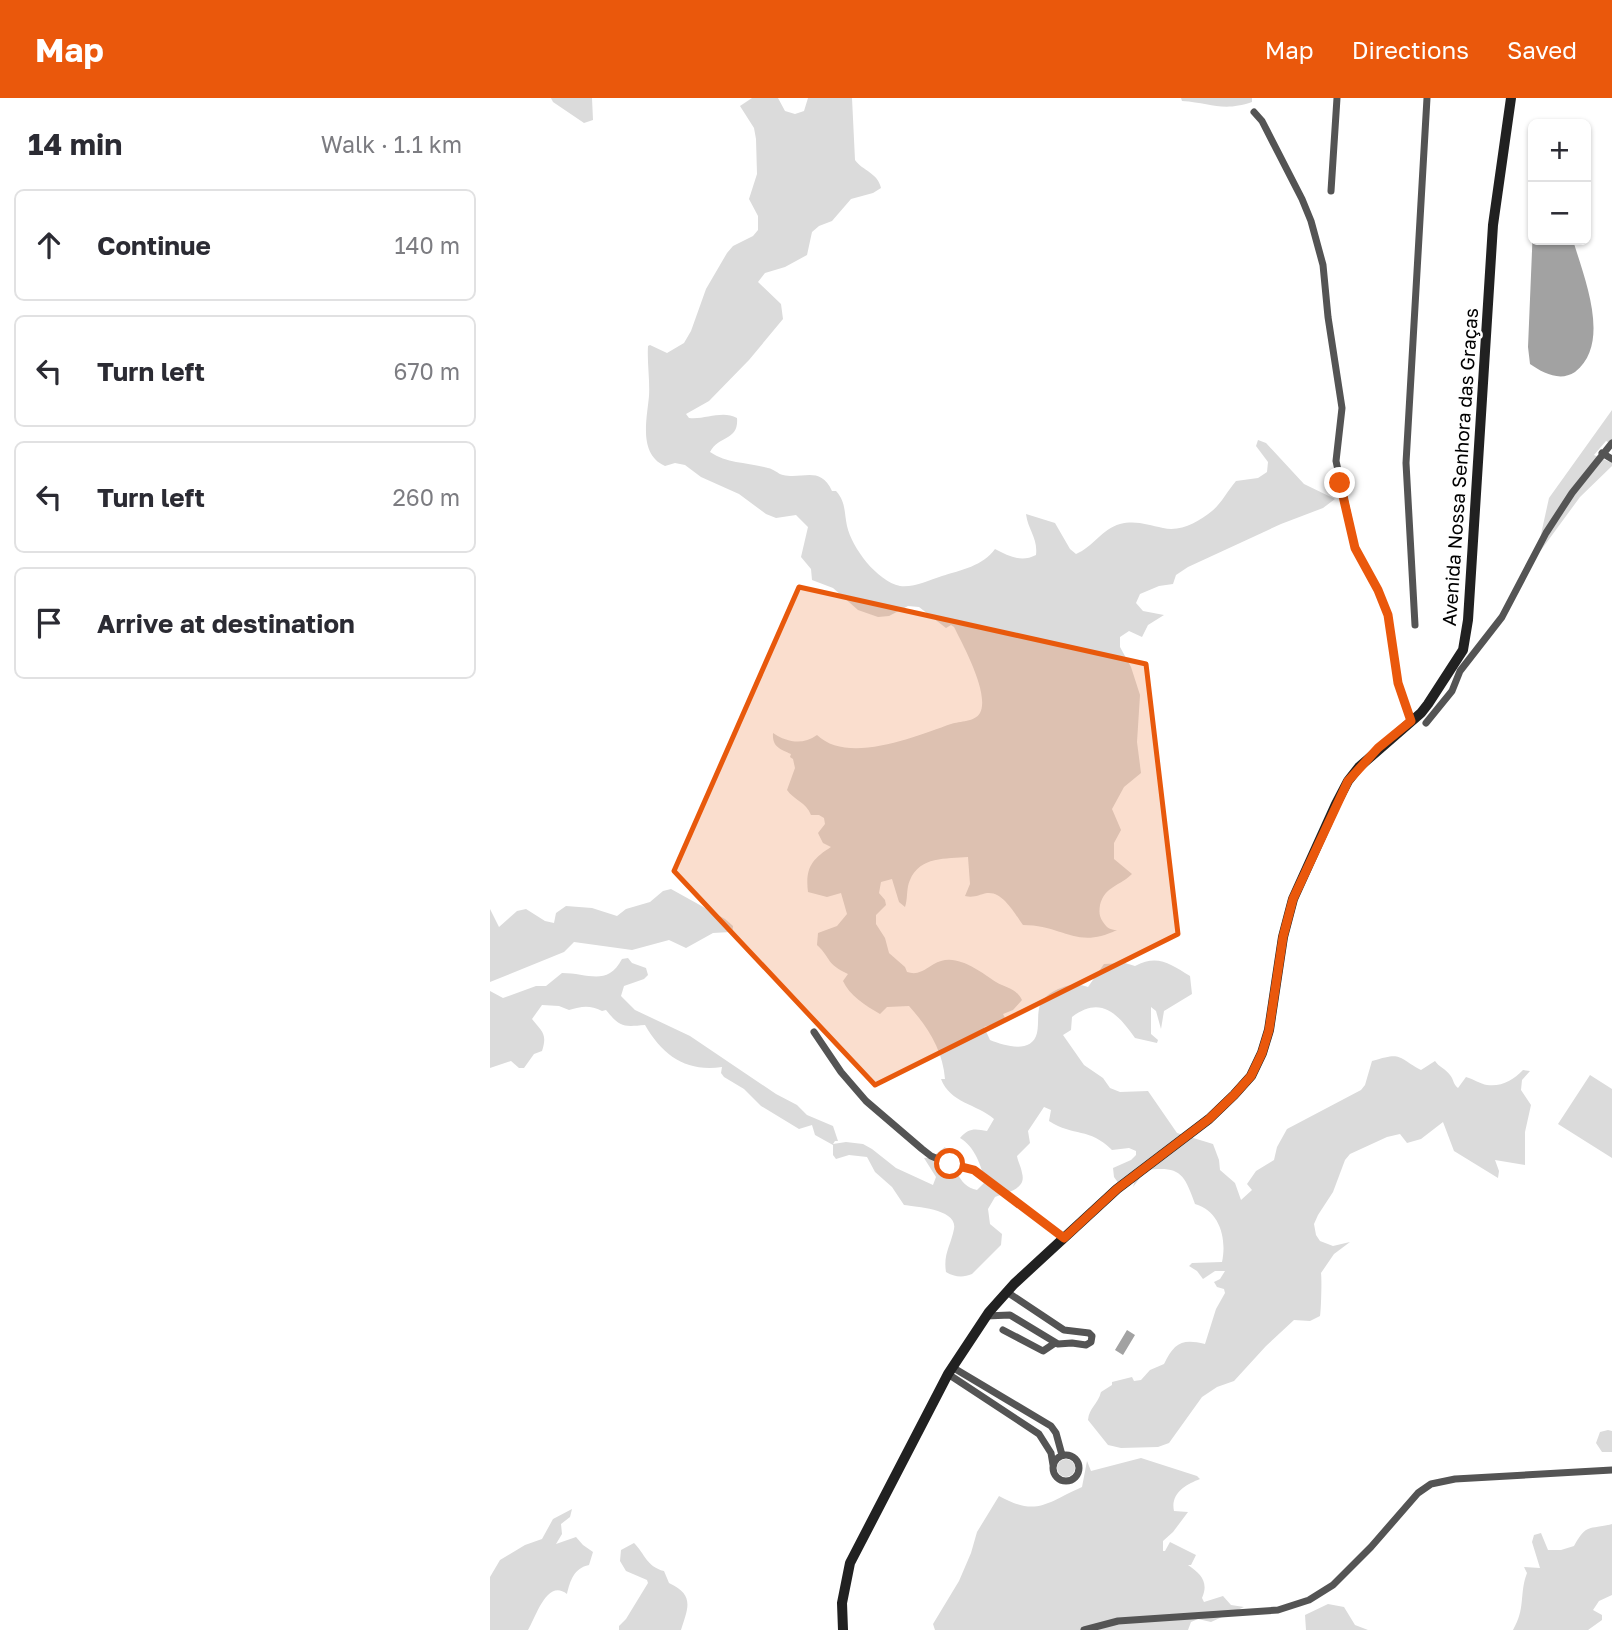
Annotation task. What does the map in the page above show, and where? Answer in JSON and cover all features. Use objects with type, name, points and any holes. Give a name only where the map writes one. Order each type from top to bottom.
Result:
[{"type":"main road","name":"Avenida Nossa Senhora das Graças","points":[[843,1630],[844,1584],[850,1563],[950,1371],[986,1316],[1007,1292],[1117,1189],[1209,1119],[1251,1076],[1269,1030],[1283,937],[1293,899],[1348,781],[1378,748],[1421,713],[1462,650],[1466,639],[1493,225],[1511,98]]},
{"type":"street","points":[[1331,191],[1337,98]]},
{"type":"street","points":[[1415,625],[1406,463],[1427,98]]},
{"type":"street","points":[[1254,112],[1262,121],[1302,198],[1323,265],[1342,408],[1336,461],[1355,548],[1388,615],[1398,683],[1411,721]]},
{"type":"street","points":[[1426,723],[1452,691],[1460,671],[1502,617],[1546,533],[1602,453],[1612,443]]},
{"type":"street","points":[[1602,453],[1612,459]]},
{"type":"street","points":[[814,1032],[841,1072],[866,1101],[930,1156],[974,1170],[1064,1238]]},
{"type":"street","points":[[986,1316],[1010,1315],[1055,1343],[1086,1345],[1091,1342],[1092,1337],[1087,1332],[1065,1330],[1007,1292]]},
{"type":"street","points":[[1003,1330],[1043,1351],[1055,1343]]},
{"type":"street","points":[[950,1371],[1051,1426],[1056,1433],[1062,1455]]},
{"type":"street","points":[[950,1371],[1039,1434],[1051,1453],[1053,1474],[1059,1480],[1067,1482],[1075,1478],[1079,1470],[1077,1462],[1071,1456],[1062,1455]]},
{"type":"street","points":[[1053,1465],[1062,1455]]},
{"type":"street","points":[[1084,1630],[1118,1622],[1278,1610],[1309,1600],[1333,1586],[1418,1493],[1431,1484],[1455,1479],[1612,1469]]},
{"type":"highlighted area","points":[[799,587],[1146,664],[1178,934],[875,1085],[674,871]]},
{"type":"shaded area","points":[[551,98],[592,98],[593,120],[584,123]]},
{"type":"shaded area","points":[[752,98],[778,98],[785,111],[795,114],[804,111],[808,98],[852,98],[855,160],[874,175],[881,188],[851,199],[832,221],[812,232],[807,255],[785,267],[765,273],[758,282],[781,304],[783,319],[749,360],[709,401],[686,414],[689,418],[725,415],[737,418],[735,431],[710,452],[717,456],[770,469],[783,475],[822,478],[842,499],[847,526],[854,544],[874,571],[883,578],[900,586],[910,586],[971,567],[984,560],[995,549],[1020,558],[1036,555],[1036,544],[1026,514],[1055,523],[1070,549],[1076,554],[1120,524],[1137,523],[1170,529],[1189,525],[1215,508],[1236,481],[1258,478],[1267,472],[1268,462],[1256,446],[1258,440],[1266,443],[1304,484],[1335,499],[1323,508],[1281,524],[1188,567],[1176,575],[1173,584],[1159,586],[1140,594],[1136,603],[1143,611],[1164,615],[1148,625],[1142,637],[1129,631],[1120,637],[1120,647],[1131,667],[1140,695],[1137,742],[1141,773],[1124,787],[1112,809],[1121,830],[1114,843],[1114,859],[1132,874],[1109,890],[1100,905],[1103,922],[1112,930],[1117,930],[1091,938],[1023,925],[1008,904],[993,893],[965,896],[970,884],[968,857],[943,859],[927,863],[914,872],[909,883],[905,907],[899,902],[892,879],[881,882],[879,893],[886,905],[876,915],[876,924],[885,938],[889,953],[907,972],[917,973],[941,961],[956,960],[1014,991],[1022,1000],[1013,1010],[1003,1014],[1006,1020],[984,1027],[990,1040],[1017,1047],[1030,1044],[1034,1040],[1038,1030],[1039,1008],[1046,997],[1055,990],[1068,986],[1088,987],[1104,964],[1125,963],[1135,966],[1143,962],[1157,961],[1170,964],[1190,976],[1192,994],[1164,1011],[1161,1029],[1156,1011],[1151,1007],[1151,1034],[1158,1040],[1157,1043],[1135,1038],[1115,1015],[1100,1008],[1082,1011],[1072,1017],[1071,1030],[1063,1035],[1084,1065],[1103,1078],[1110,1088],[1120,1092],[1148,1091],[1177,1133],[1213,1144],[1220,1170],[1235,1183],[1241,1200],[1252,1190],[1247,1184],[1256,1171],[1274,1160],[1277,1147],[1287,1129],[1361,1090],[1372,1061],[1394,1056],[1421,1070],[1435,1061],[1448,1073],[1458,1088],[1466,1077],[1484,1084],[1498,1085],[1511,1080],[1523,1070],[1530,1071],[1522,1080],[1521,1090],[1531,1105],[1525,1132],[1525,1165],[1495,1160],[1499,1171],[1498,1178],[1454,1151],[1443,1122],[1421,1139],[1407,1143],[1400,1134],[1350,1154],[1345,1160],[1333,1192],[1314,1224],[1320,1241],[1333,1246],[1350,1242],[1334,1254],[1321,1273],[1320,1316],[1310,1321],[1294,1320],[1234,1381],[1217,1387],[1202,1397],[1169,1443],[1158,1447],[1121,1448],[1108,1445],[1088,1420],[1101,1392],[1112,1385],[1112,1382],[1132,1377],[1134,1381],[1141,1380],[1150,1370],[1164,1364],[1171,1351],[1180,1344],[1205,1344],[1216,1309],[1225,1293],[1224,1289],[1217,1287],[1214,1282],[1220,1279],[1225,1271],[1215,1271],[1203,1279],[1189,1266],[1192,1263],[1222,1262],[1222,1235],[1216,1219],[1195,1204],[1184,1179],[1174,1171],[1146,1170],[1133,1187],[1135,1180],[1119,1184],[1114,1177],[1113,1168],[1131,1160],[1136,1151],[1129,1148],[1112,1150],[1096,1138],[1058,1126],[1049,1121],[1051,1110],[1044,1107],[1028,1131],[1030,1143],[1017,1156],[1023,1179],[1019,1187],[995,1197],[988,1209],[990,1224],[1002,1234],[1001,1245],[972,1274],[955,1276],[946,1272],[945,1266],[954,1229],[954,1222],[950,1217],[935,1210],[904,1205],[892,1187],[875,1172],[867,1157],[849,1155],[836,1159],[833,1145],[815,1135],[812,1125],[799,1129],[761,1106],[744,1089],[724,1077],[721,1073],[722,1067],[697,1067],[677,1060],[660,1045],[645,1025],[622,1025],[606,1010],[586,1007],[569,1010],[559,1006],[542,1005],[532,1019],[544,1036],[542,1051],[534,1054],[524,1068],[519,1068],[511,1061],[490,1068],[490,991],[503,998],[536,986],[546,986],[562,973],[603,976],[616,968],[622,959],[628,958],[632,963],[646,968],[648,975],[624,986],[621,996],[635,1010],[690,1036],[776,1094],[797,1105],[807,1115],[833,1126],[838,1141],[833,1144],[863,1144],[896,1168],[933,1185],[936,1177],[924,1158],[932,1157],[945,1147],[965,1184],[977,1190],[985,1182],[973,1151],[960,1138],[970,1130],[987,1131],[994,1119],[957,1098],[945,1087],[941,1079],[945,1079],[938,1049],[909,1006],[887,1007],[880,1014],[869,1007],[846,986],[843,981],[848,974],[832,964],[817,945],[818,933],[837,926],[847,914],[841,893],[827,897],[808,892],[811,865],[831,847],[823,843],[818,833],[825,824],[824,818],[811,815],[787,790],[795,768],[793,759],[791,754],[778,747],[773,738],[773,733],[790,741],[801,741],[817,735],[830,744],[846,748],[864,748],[901,741],[971,720],[978,716],[982,705],[979,682],[969,657],[954,627],[951,625],[946,628],[919,607],[908,606],[889,616],[878,617],[858,610],[833,588],[812,580],[811,569],[801,557],[808,527],[796,515],[776,518],[766,514],[739,494],[701,477],[685,465],[675,463],[665,466],[656,460],[648,445],[648,346],[667,353],[684,343],[706,289],[727,253],[758,230],[758,216],[749,199],[757,174],[756,139],[754,128],[740,106]]},
{"type":"shaded area","points":[[1181,98],[1252,98],[1252,102],[1225,107],[1182,101]]},
{"type":"shaded area","points":[[1532,245],[1574,245],[1588,291],[1594,328],[1586,360],[1575,372],[1558,376],[1530,364],[1528,347]]},
{"type":"shaded area","points":[[1612,410],[1612,444],[1606,441],[1594,455],[1612,463],[1612,466],[1580,497],[1536,557],[1549,498]]},
{"type":"shaded area","points":[[671,889],[725,919],[733,926],[732,936],[731,932],[713,933],[686,948],[669,940],[632,950],[574,942],[564,952],[490,982],[490,909],[499,927],[517,911],[526,909],[545,921],[554,923],[556,913],[566,906],[592,908],[617,916],[626,909],[650,902],[663,891]]},
{"type":"shaded area","points":[[1590,1075],[1612,1089],[1612,1158],[1558,1124]]},
{"type":"shaded area","points":[[1127,1330],[1135,1335],[1123,1355],[1115,1350]]},
{"type":"shaded area","points":[[1612,1431],[1612,1452],[1602,1452],[1596,1443],[1600,1432]]},
{"type":"shaded area","points":[[1141,1458],[1200,1479],[1177,1494],[1174,1511],[1188,1512],[1163,1541],[1163,1551],[1170,1542],[1196,1555],[1191,1565],[1188,1565],[1204,1583],[1204,1602],[1223,1596],[1231,1605],[1244,1607],[1211,1622],[1198,1619],[1191,1622],[1188,1630],[935,1630],[933,1624],[959,1581],[977,1532],[999,1496],[1023,1506],[1041,1505],[1082,1487],[1087,1461],[1091,1471]]},
{"type":"shaded area","points":[[1066,1459],[1072,1462],[1075,1468],[1072,1474],[1066,1477],[1060,1474],[1057,1468],[1060,1462]]},
{"type":"shaded area","points":[[572,1509],[570,1517],[561,1524],[562,1534],[556,1544],[576,1537],[593,1552],[589,1565],[576,1572],[567,1594],[560,1590],[548,1595],[528,1630],[490,1630],[490,1577],[500,1560],[525,1545],[542,1539],[553,1519]]},
{"type":"shaded area","points":[[1612,1524],[1612,1595],[1599,1601],[1593,1610],[1602,1615],[1602,1620],[1588,1630],[1513,1630],[1521,1608],[1527,1573],[1524,1567],[1540,1568],[1532,1542],[1534,1535],[1541,1533],[1548,1550],[1561,1550],[1574,1546],[1585,1531]]},
{"type":"shaded area","points":[[634,1543],[650,1563],[664,1571],[669,1583],[686,1597],[687,1609],[681,1630],[619,1630],[619,1626],[648,1583],[647,1580],[626,1571],[620,1561],[621,1550]]},
{"type":"shaded area","points":[[1328,1604],[1344,1607],[1355,1625],[1368,1630],[1306,1630],[1305,1615]]},
{"type":"route","points":[[950,1164],[974,1170],[1064,1238],[1117,1189],[1209,1119],[1251,1076],[1269,1030],[1283,937],[1293,899],[1348,781],[1378,748],[1411,721],[1398,683],[1388,615],[1355,548],[1340,483]]}]
